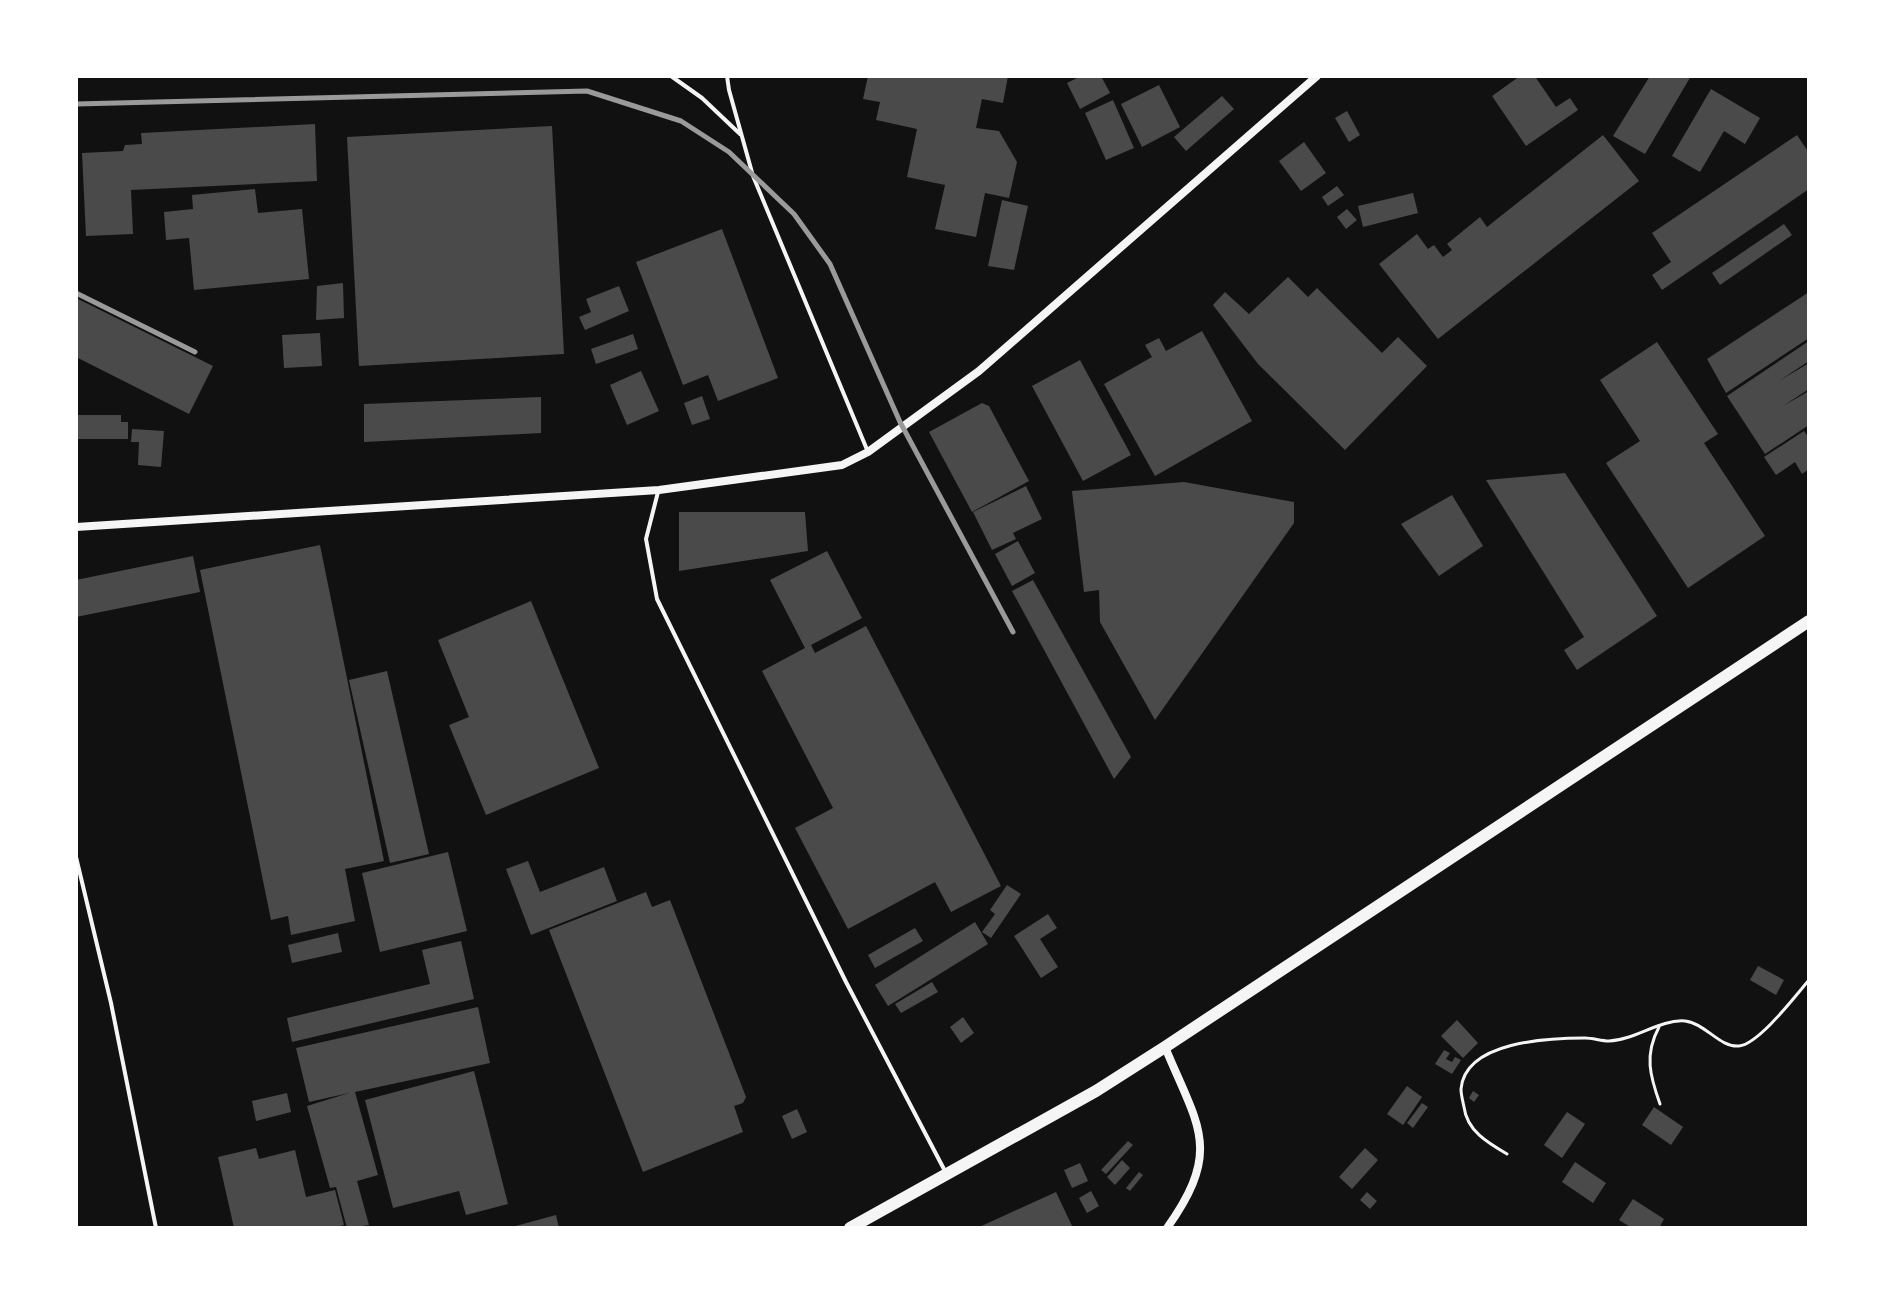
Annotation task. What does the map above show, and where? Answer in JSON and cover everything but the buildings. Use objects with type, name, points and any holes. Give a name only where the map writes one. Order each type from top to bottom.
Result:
[{"type":"main road","points":[[850,1228],[1096,1091],[1809,621]]},
{"type":"street","points":[[76,527],[659,490],[842,465],[868,452],[979,371],[1317,76]]},
{"type":"street","points":[[1165,1047],[1202,1142],[1196,1179],[1187,1201],[1167,1228]]},
{"type":"lane","points":[[671,76],[702,98],[742,136]]},
{"type":"lane","points":[[727,76],[753,176],[868,452]]},
{"type":"lane","points":[[659,490],[646,539],[657,599],[846,982],[885,1051],[947,1175]]},
{"type":"lane","points":[[76,857],[111,1003],[156,1228]]},
{"type":"path","points":[[1507,1154],[1490,1145],[1472,1129],[1465,1116],[1461,1089],[1467,1072],[1482,1056],[1519,1043],[1586,1038],[1610,1041],[1683,1021],[1699,1024],[1731,1045],[1746,1044],[1809,980]]},
{"type":"path","points":[[1659,1027],[1651,1042],[1647,1062],[1660,1104]]},
{"type":"railway","points":[[76,104],[587,91],[681,121],[729,152],[794,214],[830,264],[900,422],[1013,632]]},
{"type":"railway","points":[[76,293],[195,352]]}]
